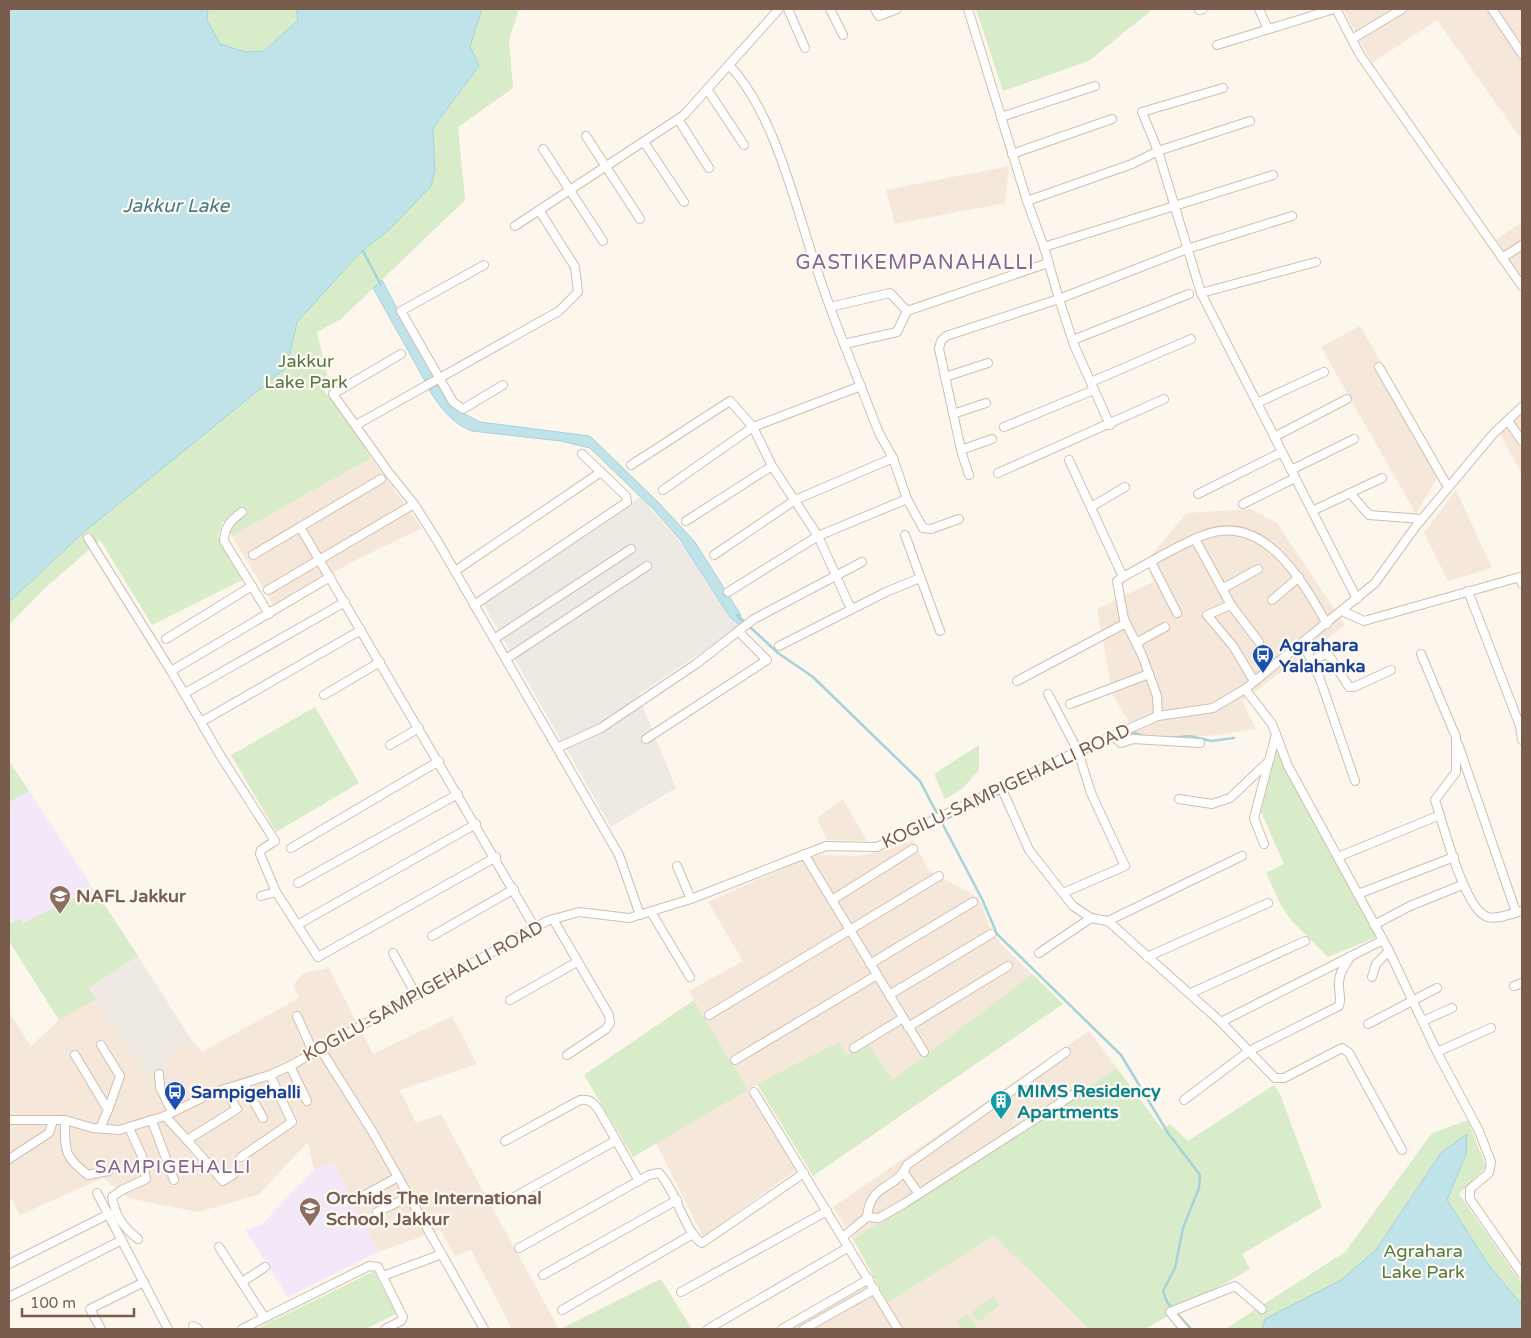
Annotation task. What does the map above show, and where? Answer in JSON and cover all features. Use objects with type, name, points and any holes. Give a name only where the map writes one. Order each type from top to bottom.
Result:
[{"type":"street","points":[[515,226],[678,119],[708,89],[779,9]]},
{"type":"street","points":[[788,9],[805,48]]},
{"type":"street","points":[[830,9],[843,36]]},
{"type":"street","points":[[875,9],[879,16],[897,9]]},
{"type":"street","points":[[968,9],[1072,340],[1110,425]]},
{"type":"street","points":[[1259,9],[1268,29]]},
{"type":"street","points":[[1217,45],[1335,9],[1360,55],[1522,286]]},
{"type":"street","points":[[1352,39],[1402,9]]},
{"type":"street","points":[[1492,9],[1522,54]]},
{"type":"street","points":[[729,65],[743,80],[781,156],[830,307],[879,433],[893,458],[907,499],[923,528],[931,529],[959,519]]},
{"type":"street","points":[[1001,117],[1095,86]]},
{"type":"street","points":[[1223,88],[1142,112],[1158,152],[1172,205],[1201,293],[1357,599]]},
{"type":"street","points":[[708,89],[744,145]]},
{"type":"street","points":[[678,119],[709,168]]},
{"type":"street","points":[[1012,154],[1112,119]]},
{"type":"street","points":[[1027,201],[1132,164],[1158,152],[1250,121]]},
{"type":"street","points":[[586,136],[640,218]]},
{"type":"street","points":[[644,142],[684,202]]},
{"type":"street","points":[[543,149],[603,241]]},
{"type":"street","points":[[1044,247],[1172,205],[1273,175]]},
{"type":"street","points":[[356,425],[559,311],[578,292],[575,267],[539,210]]},
{"type":"street","points":[[969,475],[961,450],[939,349],[941,341],[946,336],[1059,299],[1187,249],[1292,216]]},
{"type":"street","points":[[1502,258],[1522,245]]},
{"type":"street","points":[[844,344],[897,332],[906,311],[1048,262]]},
{"type":"street","points":[[1201,293],[1316,262]]},
{"type":"street","points":[[484,264],[401,311],[453,402],[463,408],[503,385]]},
{"type":"street","points":[[830,307],[890,293],[906,311]]},
{"type":"street","points":[[1072,340],[1189,294]]},
{"type":"street","points":[[1004,427],[1191,339]]},
{"type":"street","points":[[401,354],[332,394],[389,473],[414,504],[455,571],[619,855],[640,915]]},
{"type":"street","points":[[945,377],[988,363]]},
{"type":"street","points":[[1379,367],[1448,488]]},
{"type":"street","points":[[1257,403],[1324,372]]},
{"type":"street","points":[[663,490],[753,427],[861,386]]},
{"type":"street","points":[[998,473],[1110,425],[1138,409],[1164,399]]},
{"type":"street","points":[[1274,437],[1347,400]]},
{"type":"street","points":[[631,466],[730,401],[753,427],[772,466],[818,536],[851,610]]},
{"type":"street","points":[[953,414],[986,403]]},
{"type":"street","name":"KOGILU-SAMPIGEHALLI ROAD","points":[[9,1119],[65,1120],[119,1130],[152,1121],[225,1089],[270,1075],[290,1066],[535,928],[553,920],[579,912],[629,918],[691,898],[826,846],[877,847],[1078,751],[1158,716],[1213,708],[1245,689],[1375,583],[1422,519],[1522,407]]},
{"type":"street","points":[[1508,421],[1522,441]]},
{"type":"street","points":[[961,450],[992,439]]},
{"type":"street","points":[[1291,470],[1354,439]]},
{"type":"street","points":[[1198,494],[1282,452]]},
{"type":"street","points":[[474,605],[624,506],[627,502],[626,496],[582,454]]},
{"type":"street","points":[[714,555],[795,500],[893,458]]},
{"type":"street","points":[[1069,460],[1123,577]]},
{"type":"street","points":[[686,521],[772,466]]},
{"type":"street","points":[[455,571],[601,472]]},
{"type":"street","points":[[1242,504],[1295,478]]},
{"type":"street","points":[[1312,511],[1382,478]]},
{"type":"street","points":[[253,555],[381,479]]},
{"type":"street","points":[[1091,507],[1125,487]]},
{"type":"street","points":[[1350,493],[1369,515],[1422,519]]},
{"type":"street","points":[[728,592],[818,536],[907,499]]},
{"type":"street","points":[[268,590],[414,504]]},
{"type":"street","points":[[242,512],[228,525],[225,530],[224,541],[269,614]]},
{"type":"street","points":[[300,527],[496,857],[535,928]]},
{"type":"street","points":[[1158,716],[1157,696],[1126,623],[1117,580],[1206,534],[1237,529],[1262,538],[1298,577],[1327,624]]},
{"type":"street","points":[[905,535],[940,630]]},
{"type":"street","points":[[88,538],[275,841],[261,850],[260,854],[276,892],[299,924],[318,957],[496,857]]},
{"type":"street","points":[[1195,539],[1231,605],[1259,642]]},
{"type":"street","points":[[494,639],[631,549]]},
{"type":"street","points":[[557,748],[600,728],[696,664],[754,619],[862,562]]},
{"type":"street","points":[[1151,562],[1177,613]]},
{"type":"street","points":[[506,659],[647,566]]},
{"type":"street","points":[[1222,589],[1258,569]]},
{"type":"street","points":[[171,671],[330,577]]},
{"type":"street","points":[[1272,600],[1298,577]]},
{"type":"street","points":[[1342,611],[1364,621],[1520,577],[1522,584]]},
{"type":"street","points":[[779,646],[886,592],[920,578]]},
{"type":"street","points":[[166,639],[252,586]]},
{"type":"street","points":[[1468,591],[1520,726],[1522,740]]},
{"type":"street","points":[[185,693],[345,602]]},
{"type":"street","points":[[1231,605],[1208,615],[1233,646],[1254,681]]},
{"type":"street","points":[[1017,681],[1126,623]]},
{"type":"street","points":[[1136,643],[1165,627]]},
{"type":"street","points":[[200,722],[361,630]]},
{"type":"street","points":[[646,739],[767,660],[739,632]]},
{"type":"street","points":[[1302,643],[1320,679],[1355,781]]},
{"type":"street","points":[[1311,660],[1325,654],[1330,657],[1349,687],[1354,687],[1391,670]]},
{"type":"street","points":[[1421,654],[1456,737],[1519,912],[1489,918],[1478,912],[1462,885],[1435,800],[1456,772],[1456,737]]},
{"type":"street","points":[[324,694],[380,662]]},
{"type":"street","points":[[1070,704],[1148,674]]},
{"type":"street","points":[[1245,689],[1272,724],[1288,766],[1389,950],[1437,1052],[1479,1131],[1491,1162],[1489,1174],[1470,1189],[1470,1199],[1522,1274]]},
{"type":"street","points":[[1048,694],[1078,751],[1091,793],[1125,866],[1063,893]]},
{"type":"street","points":[[390,745],[419,728]]},
{"type":"street","points":[[1264,844],[1254,818],[1276,734]]},
{"type":"street","points":[[1113,736],[1121,743],[1133,739],[1200,744]]},
{"type":"street","points":[[291,848],[439,761]]},
{"type":"street","points":[[1179,800],[1212,804],[1230,798],[1268,762]]},
{"type":"street","points":[[1001,787],[1029,850],[1073,906],[1091,918],[1108,921],[1222,1022],[1275,1078],[1284,1078],[1342,1048],[1348,1053],[1402,1150]]},
{"type":"street","points":[[298,883],[458,794]]},
{"type":"street","points":[[1338,857],[1440,815]]},
{"type":"street","points":[[299,924],[476,824]]},
{"type":"street","points":[[832,900],[914,849]]},
{"type":"street","points":[[804,854],[924,1052]]},
{"type":"street","points":[[1108,921],[1242,856]]},
{"type":"street","points":[[1358,894],[1454,857]]},
{"type":"street","points":[[677,866],[691,898]]},
{"type":"street","points":[[709,1015],[939,876]]},
{"type":"street","points":[[1374,924],[1410,906],[1462,885]]},
{"type":"street","points":[[432,936],[514,889]]},
{"type":"street","points":[[261,896],[276,892]]},
{"type":"street","points":[[870,964],[973,902]]},
{"type":"street","points":[[1147,957],[1268,903]]},
{"type":"street","points":[[651,912],[690,976]]},
{"type":"street","points":[[1039,953],[1091,918]]},
{"type":"street","points":[[553,920],[609,1015],[610,1023],[606,1029],[567,1054]]},
{"type":"street","points":[[889,995],[991,934]]},
{"type":"street","points":[[1222,1022],[1383,940]]},
{"type":"street","points":[[1191,993],[1305,941]]},
{"type":"street","points":[[1372,977],[1376,964],[1389,950]]},
{"type":"street","points":[[393,953],[416,995]]},
{"type":"street","points":[[1184,1100],[1249,1051],[1339,1006],[1341,998],[1340,974],[1351,956]]},
{"type":"street","points":[[510,1000],[577,962]]},
{"type":"street","points":[[908,1027],[1008,966]]},
{"type":"street","points":[[735,1060],[877,975]]},
{"type":"street","points":[[1368,1024],[1438,988]]},
{"type":"street","points":[[1423,1021],[1452,1008]]},
{"type":"street","points":[[297,1016],[317,1052],[398,1177],[484,1329]]},
{"type":"street","points":[[854,1048],[903,1018]]},
{"type":"street","points":[[1437,1052],[1491,1028]]},
{"type":"street","points":[[100,1128],[120,1076],[101,1045]]},
{"type":"street","points":[[867,1217],[868,1203],[873,1196],[904,1173],[907,1165],[1066,1052]]},
{"type":"street","points":[[75,1055],[108,1110]]},
{"type":"street","points":[[290,1066],[307,1101]]},
{"type":"street","points":[[159,1074],[160,1087],[169,1114],[187,1140],[224,1181],[234,1174]]},
{"type":"street","points":[[241,1157],[292,1122],[270,1075]]},
{"type":"street","points":[[244,1084],[263,1118]]},
{"type":"street","points":[[187,1140],[237,1108],[225,1089]]},
{"type":"street","points":[[754,1092],[897,1327],[887,1329]]},
{"type":"street","points":[[843,1237],[867,1217],[880,1218],[1077,1092]]},
{"type":"street","points":[[505,1141],[580,1100],[587,1099],[593,1102],[600,1112],[639,1181]]},
{"type":"street","points":[[65,1120],[65,1146],[72,1162],[88,1175],[108,1171]]},
{"type":"street","points":[[9,1160],[48,1133],[53,1121]]},
{"type":"street","points":[[152,1121],[174,1180]]},
{"type":"street","points":[[129,1128],[142,1156],[146,1179],[122,1190],[112,1197],[115,1215],[123,1227],[138,1239]]},
{"type":"street","points":[[508,1200],[615,1140]]},
{"type":"street","points":[[519,1248],[639,1181],[659,1173],[676,1200],[695,1239],[702,1243],[712,1239],[804,1173]]},
{"type":"street","points":[[904,1173],[918,1194]]},
{"type":"street","points":[[364,1195],[398,1177]]},
{"type":"street","points":[[98,1193],[168,1329]]},
{"type":"street","points":[[377,1212],[409,1197]]},
{"type":"street","points":[[543,1275],[676,1200]]},
{"type":"street","points":[[680,1292],[827,1211]]},
{"type":"street","points":[[9,1264],[108,1214]]},
{"type":"street","points":[[562,1310],[693,1234]]},
{"type":"street","points":[[9,1297],[122,1240]]},
{"type":"street","points":[[219,1247],[264,1317]]},
{"type":"street","points":[[708,1329],[849,1247]]},
{"type":"street","points":[[383,1276],[442,1254]]},
{"type":"street","points":[[242,1329],[369,1266],[378,1267],[403,1317],[401,1321],[385,1329]]},
{"type":"street","points":[[242,1282],[265,1268]]},
{"type":"street","points":[[782,1329],[869,1279]]},
{"type":"street","points":[[101,1329],[90,1309],[144,1282]]},
{"type":"street","points":[[1184,1329],[1170,1312],[1235,1286],[1262,1309]]},
{"type":"street","points":[[804,1329],[875,1289]]},
{"type":"shaded area","points":[[1343,9],[1522,9],[1522,140],[1437,20],[1372,63]]},
{"type":"shaded area","points":[[1009,166],[1005,203],[895,224],[886,190]]},
{"type":"shaded area","points":[[1522,222],[1522,279],[1496,240]]},
{"type":"shaded area","points":[[1360,326],[1443,468],[1416,514],[1321,347]]},
{"type":"shaded area","points":[[1522,409],[1522,475],[1498,430]]},
{"type":"shaded area","points":[[371,458],[422,528],[354,561],[274,606],[232,536]]},
{"type":"shaded area","points":[[1456,490],[1492,568],[1448,581],[1424,533]]},
{"type":"shaded area","points":[[640,497],[690,553],[730,617],[741,626],[638,695],[676,788],[611,827],[483,604]]},
{"type":"shaded area","points":[[1251,509],[1277,523],[1345,625],[1242,701],[1256,729],[1209,736],[1139,738],[1113,696],[1097,609],[1153,582],[1147,561],[1186,513]]},
{"type":"shaded area","name":"NAFL Jakkur","points":[[9,761],[138,956],[89,988],[96,999],[59,1020],[9,941]]},
{"type":"shaded area","points":[[843,799],[867,841],[827,840],[817,818]]},
{"type":"shaded area","points":[[913,840],[929,871],[979,898],[989,925],[1001,944],[1032,974],[893,1081],[868,1043],[846,1055],[757,1084],[748,1090],[689,991],[743,961],[708,902],[797,862],[820,855],[858,856],[888,850]]},
{"type":"shaded area","points":[[138,956],[191,1039],[163,1056],[168,1064],[149,1076],[89,988]]},
{"type":"shaded area","points":[[329,968],[373,1054],[452,1016],[477,1064],[400,1090],[416,1123],[441,1114],[559,1329],[512,1329],[471,1250],[455,1256],[440,1230],[378,1252],[333,1162],[314,1170],[308,1142],[258,1195],[198,1212],[128,1198],[103,1178],[20,1215],[9,1195],[9,1012],[31,1046],[59,1020],[96,999],[149,1075],[163,1056],[191,1039],[202,1052],[299,998],[293,985],[304,973]]},
{"type":"shaded area","points":[[1089,1031],[1117,1068],[853,1239],[833,1207]]},
{"type":"shaded area","points":[[748,1090],[796,1170],[703,1237],[656,1143]]},
{"type":"shaded area","name":"Orchids The International School, Jakkur","points":[[333,1162],[378,1252],[288,1297],[245,1230],[261,1225],[314,1170]]},
{"type":"shaded area","points":[[994,1236],[1089,1329],[791,1329],[875,1281],[888,1303]]},
{"type":"green space","points":[[208,9],[296,9],[298,20],[264,51],[245,52],[220,44],[207,20]]},
{"type":"green space","name":"Jakkur Lake Park","points":[[482,9],[519,9],[509,40],[513,88],[458,127],[465,200],[341,319],[317,332],[329,383],[321,387],[351,424],[371,458],[232,536],[223,521],[218,536],[242,580],[152,625],[100,540],[44,589],[9,625],[9,602],[15,595],[84,532],[244,401],[290,357],[297,322],[360,253],[391,228],[431,186],[435,171],[433,128],[479,66],[470,46]]},
{"type":"green space","points":[[976,9],[1153,9],[1089,61],[1003,91]]},
{"type":"green space","points":[[315,707],[359,783],[276,832],[231,755]]},
{"type":"green space","points":[[979,745],[979,770],[962,789],[945,799],[934,774]]},
{"type":"green space","points":[[1277,748],[1377,937],[1328,957],[1291,920],[1282,907],[1266,873],[1284,864],[1261,812]]},
{"type":"green space","points":[[9,761],[29,791],[9,802]]},
{"type":"green space","points":[[94,889],[138,956],[89,988],[96,999],[59,1020],[9,941],[9,924],[20,919],[23,923]]},
{"type":"green space","points":[[1032,974],[1063,1004],[813,1176],[757,1084],[839,1042],[846,1055],[868,1043],[893,1080]]},
{"type":"green space","points":[[694,1000],[748,1090],[633,1157],[584,1075]]},
{"type":"green space","points":[[1117,1068],[1162,1129],[1170,1124],[1188,1141],[1274,1085],[1280,1094],[1322,1207],[1242,1254],[1250,1269],[1145,1329],[1089,1329],[994,1236],[888,1303],[853,1239]]},
{"type":"green space","name":"Agrahara Lake Park","points":[[1468,1120],[1486,1167],[1459,1194],[1522,1284],[1522,1329],[1225,1329],[1345,1252],[1432,1133]]},
{"type":"green space","points":[[374,1271],[396,1314],[366,1329],[256,1329]]},
{"type":"green space","points":[[661,1279],[692,1329],[561,1329]]},
{"type":"green space","points":[[992,1296],[999,1305],[979,1322],[971,1313]]},
{"type":"green space","points":[[967,1314],[977,1326],[973,1329],[963,1329],[957,1322]]},
{"type":"water","name":"Jakkur Lake","points":[[9,9],[208,9],[207,20],[220,44],[245,52],[264,51],[298,20],[296,9],[482,9],[470,46],[479,66],[433,128],[435,171],[431,186],[391,228],[360,253],[297,322],[287,367],[84,532],[9,602]]},
{"type":"water","points":[[382,280],[433,377],[425,381],[373,288]]},
{"type":"water","points":[[438,385],[450,406],[480,422],[590,436],[659,503],[695,542],[741,615],[738,618],[743,623],[741,626],[730,617],[681,541],[655,511],[590,448],[561,441],[472,431],[458,424],[438,403],[429,390]]},
{"type":"water","name":"Agrahara Lake Park","points":[[1467,1134],[1466,1154],[1447,1200],[1488,1264],[1522,1305],[1522,1329],[1262,1329],[1265,1319],[1341,1280],[1376,1250],[1441,1153]]},
{"type":"waterway","points":[[363,251],[381,285]]},
{"type":"waterway","points":[[737,615],[778,653],[813,677],[920,781],[982,899],[997,934],[1121,1055],[1168,1133],[1200,1175],[1199,1188],[1183,1228],[1175,1268],[1163,1291],[1167,1302],[1191,1329]]},
{"type":"waterway","points":[[1119,738],[1132,732],[1144,736]]},
{"type":"waterway","points":[[1169,738],[1190,736],[1211,741],[1234,738]]},
{"type":"waterway","points":[[941,821],[1114,740]]},
{"type":"place","name":"Agrahara Yalahanka","points":[[1263,674]]},
{"type":"place","name":"NAFL Jakkur","points":[[60,915]]},
{"type":"place","name":"Sampigehalli","points":[[175,1111]]},
{"type":"place","name":"MIMS Residency Apartments","points":[[1001,1120]]},
{"type":"place","name":"Orchids The International School, Jakkur","points":[[310,1227]]},
{"type":"district","name":"GASTIKEMPANAHALLI","points":[[915,262]]},
{"type":"district","name":"SAMPIGEHALLI","points":[[173,1166]]}]
